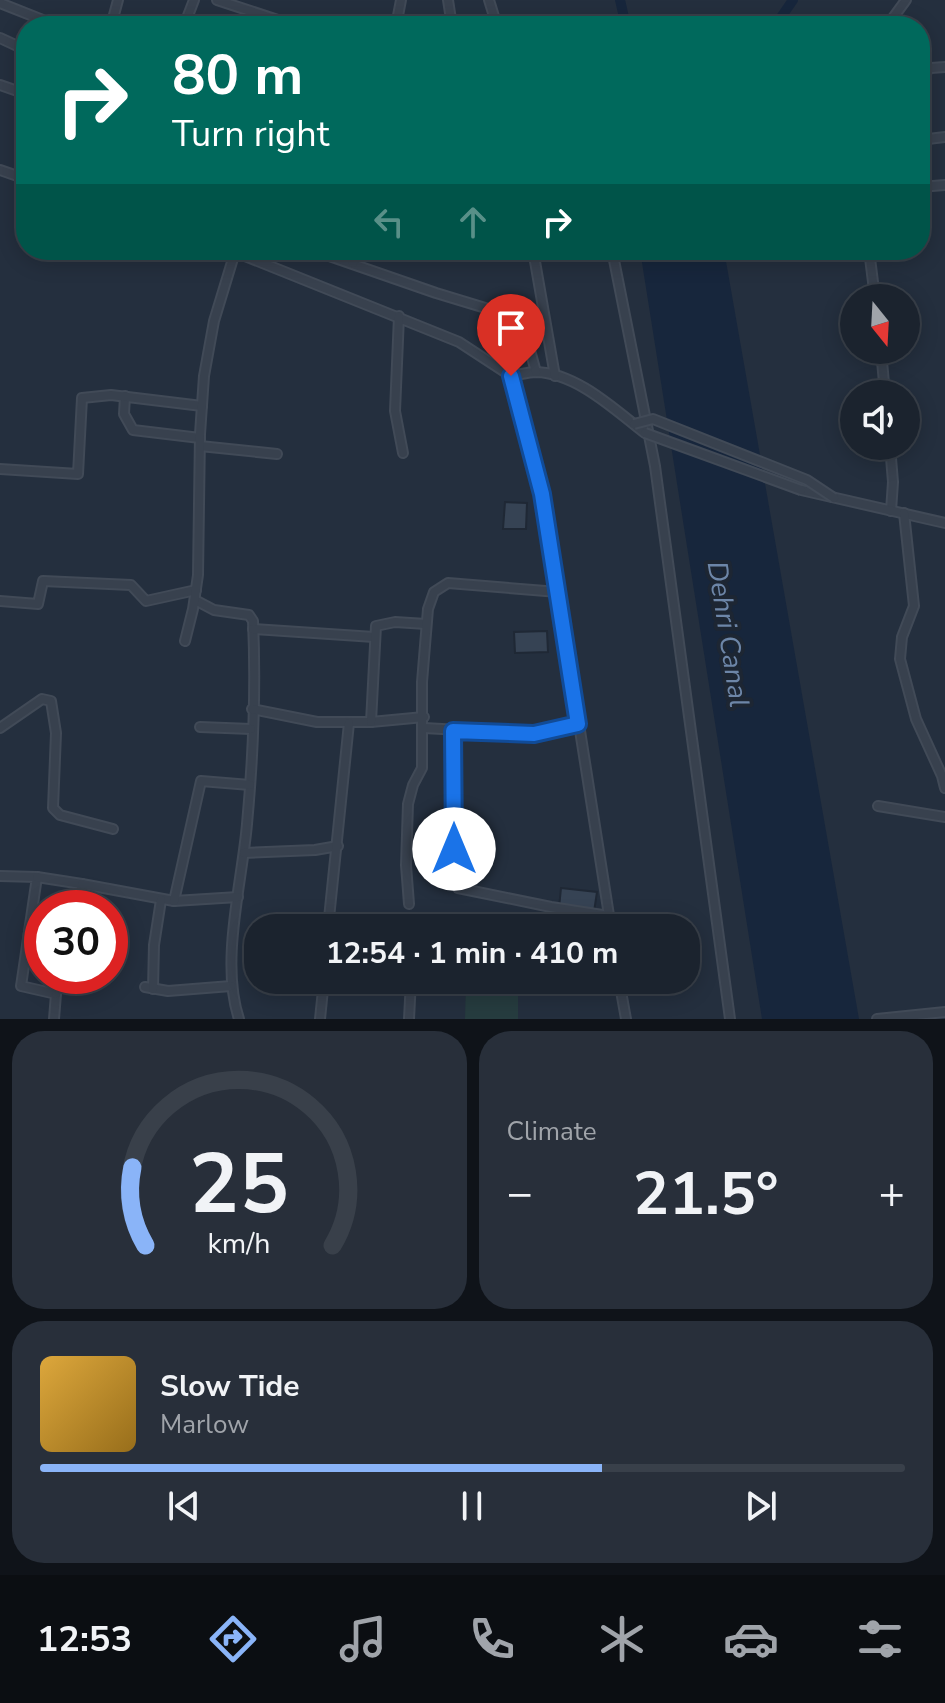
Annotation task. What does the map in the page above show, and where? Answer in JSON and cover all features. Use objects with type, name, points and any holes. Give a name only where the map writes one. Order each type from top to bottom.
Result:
[{"type":"street","points":[[217,0],[266,16]]},
{"type":"street","points":[[0,3],[33,16]]},
{"type":"street","points":[[185,641],[196,590],[202,406],[214,321],[230,260]]},
{"type":"street","points":[[255,260],[459,342],[511,376],[542,494],[609,914]]},
{"type":"street","points":[[344,260],[512,316],[527,339],[536,372]]},
{"type":"street","points":[[535,260],[555,376]]},
{"type":"street","points":[[614,260],[655,466],[730,1019]]},
{"type":"street","points":[[870,260],[873,284]]},
{"type":"street","points":[[399,316],[395,411],[403,453]]},
{"type":"street","points":[[511,376],[536,372],[555,376],[592,394],[645,433],[801,490],[945,523]]},
{"type":"street","points":[[0,469],[78,474],[82,398],[111,395],[202,406]]},
{"type":"street","points":[[125,396],[124,414],[133,430],[277,454]]},
{"type":"street","points":[[634,424],[653,419],[807,480],[834,498]]},
{"type":"street","points":[[891,460],[891,511]]},
{"type":"street","points":[[904,513],[914,606],[902,637],[900,659],[916,719],[944,776]]},
{"type":"street","points":[[0,601],[38,604],[43,581],[131,585],[146,601],[196,590]]},
{"type":"street","points":[[409,904],[406,865],[408,804],[422,768],[422,682],[430,600],[434,592],[448,583],[558,592]]},
{"type":"street","points":[[195,600],[214,610],[249,615],[253,621],[250,785],[231,986],[239,1019]]},
{"type":"street","points":[[371,722],[376,626],[385,623],[426,624]]},
{"type":"street","points":[[253,629],[374,637]]},
{"type":"street","points":[[0,728],[42,699],[51,701],[56,733],[53,808],[60,815],[113,829]]},
{"type":"street","points":[[252,709],[297,720],[349,723],[424,717]]},
{"type":"street","points":[[330,914],[349,723]]},
{"type":"street","points":[[424,728],[534,734],[578,724]]},
{"type":"street","points":[[200,727],[251,729]]},
{"type":"street","points":[[453,731],[454,876],[458,888],[597,914]]},
{"type":"street","points":[[945,764],[945,788]]},
{"type":"street","points":[[174,901],[201,781],[250,785]]},
{"type":"street","points":[[878,806],[945,817]]},
{"type":"street","points":[[244,853],[338,846]]},
{"type":"street","points":[[0,876],[37,877],[161,900],[238,897]]},
{"type":"street","points":[[35,890],[37,877]]},
{"type":"street","points":[[81,890],[82,884]]},
{"type":"street","points":[[161,900],[149,988],[168,991],[231,986]]},
{"type":"street","points":[[24,966],[21,986],[24,987]]},
{"type":"street","points":[[54,1019],[56,994]]},
{"type":"street","points":[[320,1019],[323,994]]},
{"type":"street","points":[[409,1019],[410,994]]},
{"type":"street","points":[[622,994],[626,1019]]},
{"type":"street","points":[[877,1019],[945,1012]]},
{"type":"green space","points":[[466,994],[518,994],[518,1019],[465,1019]]},
{"type":"water","points":[[642,260],[726,260],[859,1019],[762,1019]]},
{"type":"building","points":[[505,502],[527,503],[526,529],[503,529]]},
{"type":"building","points":[[547,631],[548,652],[515,653],[514,632]]},
{"type":"building","points":[[561,888],[597,892],[594,912],[559,908]]},
{"type":"waterway","points":[[620,0],[624,16]]},
{"type":"waterway","name":"Dehri Canal","points":[[782,16],[793,0]]},
{"type":"route","points":[[454,849],[453,731],[534,734],[578,724],[551,540],[511,376]]}]
